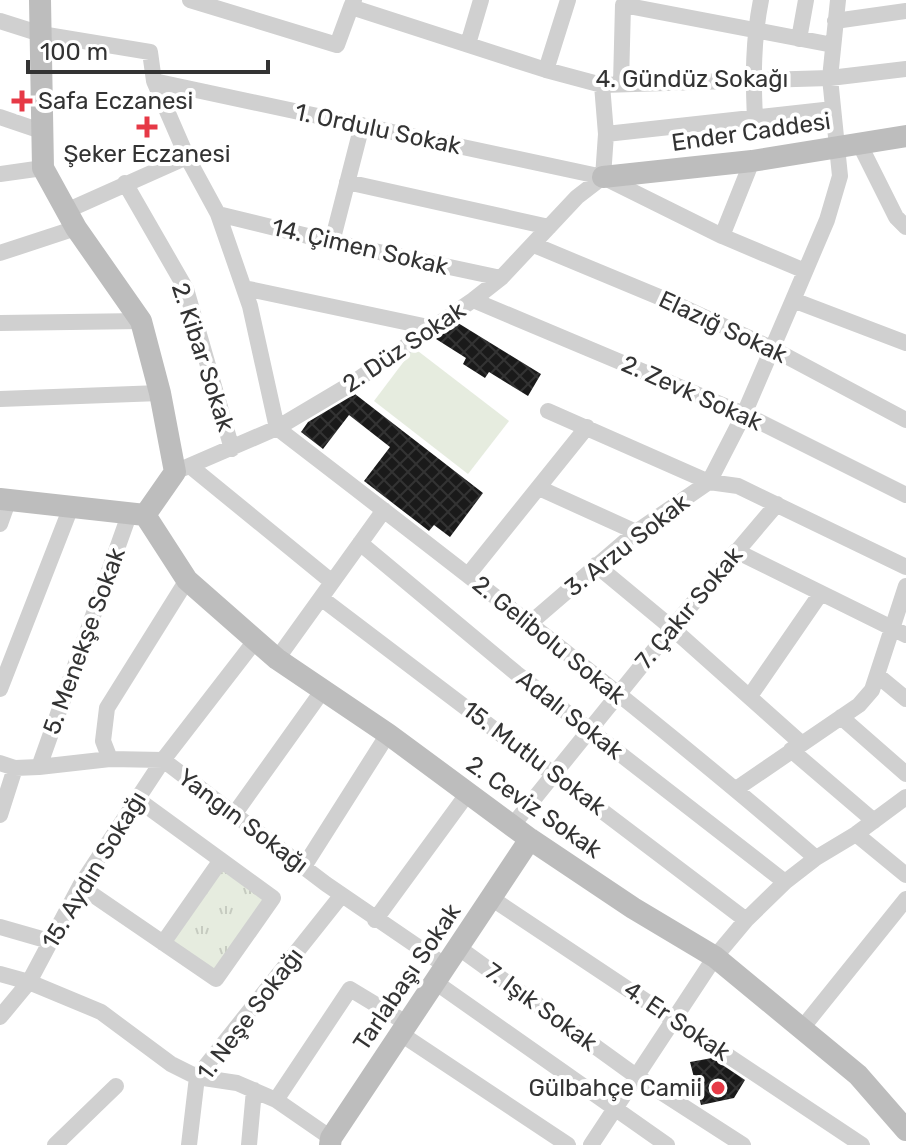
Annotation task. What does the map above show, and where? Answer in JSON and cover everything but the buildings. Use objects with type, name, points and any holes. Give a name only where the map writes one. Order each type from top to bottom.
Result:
[{"type":"main road","points":[[5,499],[137,515],[182,469],[141,321],[71,220],[43,168],[40,0]]},
{"type":"main road","name":"Ender Caddesi","points":[[603,177],[752,161],[906,136]]},
{"type":"main road","name":"2. Ceviz Sokak","points":[[137,515],[187,580],[277,659],[388,734],[521,832],[633,908],[715,957],[858,1075],[906,1130]]},
{"type":"main road","name":"Tarlabaşı Sokak","points":[[330,1142],[491,898],[521,832]]},
{"type":"street","points":[[190,0],[337,45],[352,4]]},
{"type":"street","points":[[386,18],[391,0]]},
{"type":"street","points":[[468,44],[481,0]]},
{"type":"street","points":[[546,70],[568,0]]},
{"type":"street","points":[[755,118],[755,30],[761,0]]},
{"type":"street","points":[[799,39],[806,0]]},
{"type":"street","points":[[838,0],[830,78],[833,109],[848,144],[896,217],[906,227]]},
{"type":"street","name":"4. Gündüz Sokağı","points":[[352,4],[546,70],[602,85],[830,78],[906,69]]},
{"type":"street","points":[[621,83],[623,5],[683,7],[755,30],[833,45]]},
{"type":"street","points":[[835,21],[906,11]]},
{"type":"street","points":[[0,21],[41,34],[150,52],[154,81],[187,157],[218,214],[244,288],[277,428]]},
{"type":"street","name":"1. Ordulu Sokak","points":[[154,81],[603,177],[722,236],[805,271]]},
{"type":"street","points":[[602,85],[606,134],[603,177]]},
{"type":"street","points":[[606,134],[833,109]]},
{"type":"street","points":[[0,117],[41,131]]},
{"type":"street","points":[[332,242],[362,125]]},
{"type":"street","points":[[548,411],[709,482],[744,414],[827,220],[848,144]]},
{"type":"street","points":[[0,253],[71,220],[125,183],[187,157]]},
{"type":"street","points":[[722,236],[752,161]]},
{"type":"street","points":[[0,174],[43,168]]},
{"type":"street","name":"2. Düz Sokak","points":[[182,469],[277,428],[351,384],[433,328],[501,278],[577,197],[603,177]]},
{"type":"street","points":[[347,182],[549,227]]},
{"type":"street","name":"2. Kibar Sokak","points":[[125,183],[186,289],[232,449]]},
{"type":"street","name":"14. Çimen Sokak","points":[[218,214],[501,278]]},
{"type":"street","name":"Elazığ Sokak","points":[[534,245],[676,304],[771,348],[906,420]]},
{"type":"street","points":[[244,288],[433,328]]},
{"type":"street","name":"2. Zevk Sokak","points":[[473,300],[744,414],[906,495]]},
{"type":"street","points":[[793,300],[906,343]]},
{"type":"street","points":[[0,323],[141,321]]},
{"type":"street","points":[[0,399],[160,393]]},
{"type":"street","points":[[468,575],[587,427]]},
{"type":"street","name":"2. Gelibolu Sokak","points":[[277,428],[468,575],[736,789],[816,858]]},
{"type":"street","points":[[182,469],[332,582]]},
{"type":"street","name":"3. Arzu Sokak","points":[[529,624],[636,532],[709,482],[738,486],[906,567]]},
{"type":"street","points":[[539,488],[636,532]]},
{"type":"street","points":[[0,524],[5,499]]},
{"type":"street","name":"7. Çakır Sokak","points":[[521,832],[554,773],[777,504]]},
{"type":"street","points":[[0,689],[71,507]]},
{"type":"street","points":[[277,659],[384,510]]},
{"type":"street","name":"5. Menekşe Sokak","points":[[39,767],[137,515]]},
{"type":"street","name":"Adalı Sokak","points":[[360,543],[516,673],[785,882]]},
{"type":"street","points":[[736,551],[899,631]]},
{"type":"street","points":[[596,565],[750,696],[796,747],[874,821]]},
{"type":"street","points":[[110,759],[103,741],[107,708],[187,580]]},
{"type":"street","points":[[736,789],[859,705],[872,690],[899,631],[906,586]]},
{"type":"street","points":[[750,696],[821,593]]},
{"type":"street","name":"15. Mutlu Sokak","points":[[321,598],[746,920]]},
{"type":"street","name":"15. Aydın Sokağı","points":[[0,1017],[29,982],[80,886],[163,760],[255,641]]},
{"type":"street","points":[[877,675],[906,699]]},
{"type":"street","points":[[233,816],[323,690]]},
{"type":"street","points":[[841,717],[906,774]]},
{"type":"street","points":[[303,868],[388,734]]},
{"type":"street","name":"Yangın Sokağı","points":[[8,765],[39,767],[110,759],[163,760],[341,896],[447,965]]},
{"type":"street","points":[[0,815],[8,765]]},
{"type":"street","points":[[375,920],[468,793]]},
{"type":"street","points":[[591,1145],[715,957],[746,920],[785,882],[816,858],[856,834],[906,797]]},
{"type":"street","points":[[80,886],[216,979],[273,898],[137,799]]},
{"type":"street","points":[[856,834],[906,875]]},
{"type":"street","points":[[163,943],[221,860]]},
{"type":"street","name":"1. Neşe Sokağı","points":[[189,1145],[197,1077],[341,896]]},
{"type":"street","name":"4. Er Sokak","points":[[491,898],[862,1145]]},
{"type":"street","points":[[803,1027],[906,899]]},
{"type":"street","points":[[0,927],[49,941]]},
{"type":"street","points":[[447,965],[614,1110],[667,1145]]},
{"type":"street","name":"7. Işık Sokak","points":[[447,965],[636,1076],[743,1145]]},
{"type":"street","points":[[0,974],[29,982],[101,1012],[171,1064],[197,1077],[237,1083],[276,1100],[330,1142]]},
{"type":"street","points":[[276,1100],[350,989],[568,1145]]},
{"type":"street","points":[[55,1145],[116,1086]]},
{"type":"street","points":[[249,1145],[254,1090]]},
{"type":"green space","points":[[414,348],[509,421],[468,474],[374,401]]},
{"type":"green space","points":[[222,867],[265,899],[215,970],[172,940]]},
{"type":"place","name":"Safa Eczanesi","points":[[22,101]]},
{"type":"place","name":"Şeker Eczanesi","points":[[147,127]]},
{"type":"place","name":"Gülbahçe Camii","points":[[718,1088]]}]
